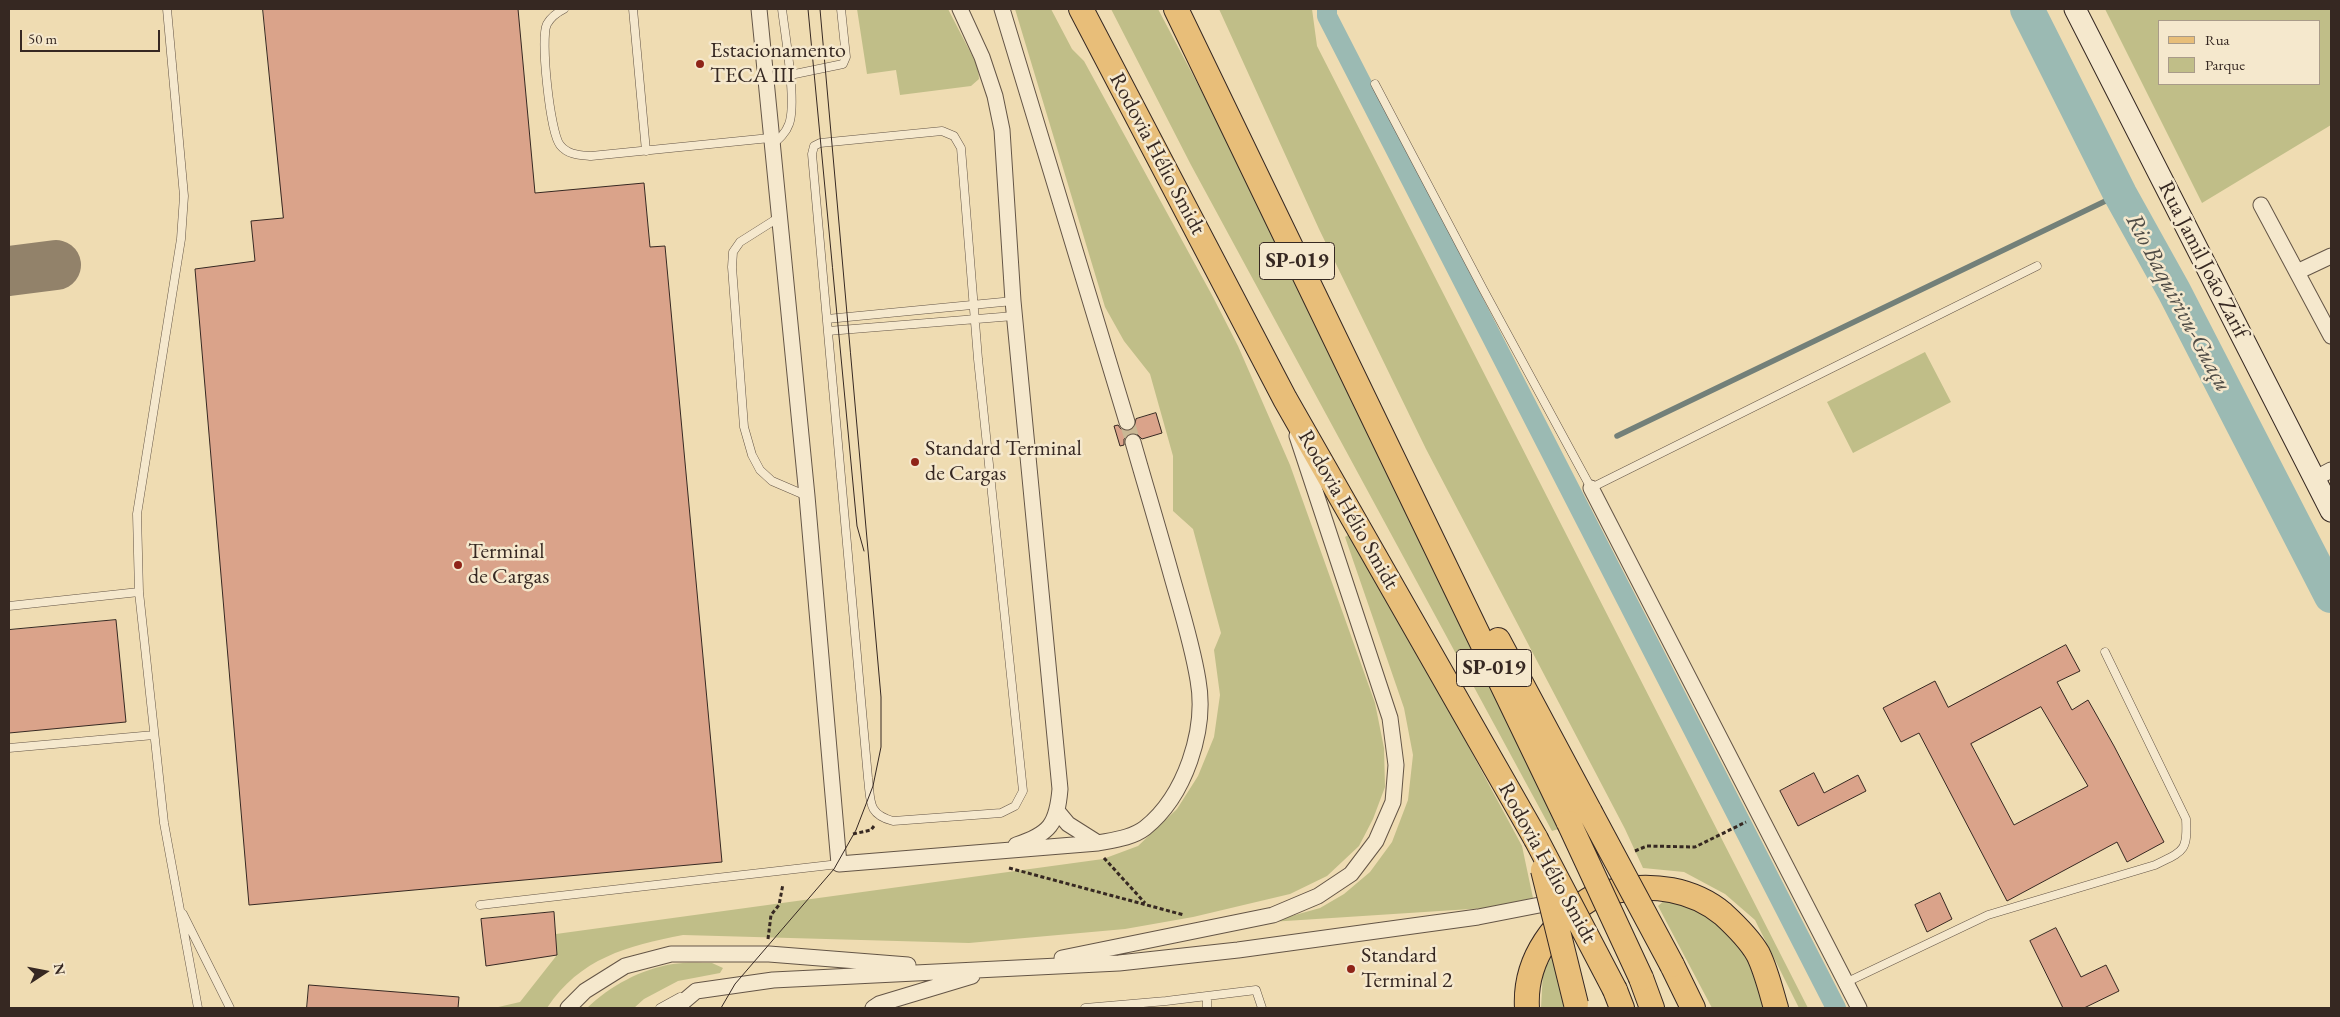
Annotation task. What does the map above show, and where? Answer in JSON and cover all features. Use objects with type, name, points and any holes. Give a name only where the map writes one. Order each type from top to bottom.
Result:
[{"type":"main road","name":"Rodovia Hélio Smidt","points":[[1081,9],[1285,399],[1536,839],[1618,999]]},
{"type":"main road","name":"Rodovia Hélio Smidt","points":[[1176,9],[1569,823],[1641,978],[1652,1008]]},
{"type":"main road","name":"Rua Jamil João Zarif","points":[[2075,9],[2323,474],[2331,511]]},
{"type":"main road","points":[[1420,513],[1446,547],[1463,575],[1694,1008]]},
{"type":"main road","points":[[1536,839],[1577,1006]]},
{"type":"main road","points":[[1527,1008],[1530,970],[1543,942],[1563,920],[1598,894],[1649,887],[1677,890],[1705,902],[1722,913],[1739,930],[1758,954],[1776,1008]]},
{"type":"street","points":[[759,9],[778,218],[807,496],[839,864],[1095,844],[1127,836],[1144,828],[1178,790],[1190,764],[1200,705],[1199,681],[1188,633],[1133,442]]},
{"type":"street","points":[[960,9],[982,58],[1002,130],[1014,308],[1060,789],[1058,812],[1040,835],[1000,850]]},
{"type":"street","points":[[1002,9],[1127,422]]},
{"type":"street","points":[[2261,205],[2331,336]]},
{"type":"street","points":[[2297,272],[2331,256]]},
{"type":"street","points":[[1014,968],[1273,915],[1318,896],[1351,874],[1376,841],[1392,802],[1396,765],[1390,718],[1285,399]]},
{"type":"street","points":[[1591,488],[1859,1008]]},
{"type":"street","points":[[1058,812],[1068,824],[1095,844]]},
{"type":"street","points":[[676,1008],[696,991],[773,980],[1119,963],[1238,950],[1478,917],[1598,894]]},
{"type":"street","points":[[568,1008],[585,991],[625,966],[648,959],[680,953],[769,954],[969,970]]},
{"type":"street","points":[[873,1008],[879,1004],[994,969]]},
{"type":"lane","points":[[167,9],[184,196],[181,238],[137,514],[139,592],[164,822],[198,1008]]},
{"type":"lane","points":[[564,9],[552,16],[547,24],[544,36],[554,135],[566,151],[576,155],[771,142],[789,125],[791,116],[790,75],[782,9]]},
{"type":"lane","points":[[633,9],[646,151]]},
{"type":"lane","points":[[790,75],[843,64],[846,57],[841,9]]},
{"type":"lane","points":[[1375,84],[1487,298],[1591,488],[2037,266]]},
{"type":"lane","points":[[942,131],[954,136],[961,148],[973,304],[1023,791],[1015,806],[1001,813],[892,821],[880,818],[873,810],[868,778],[812,154],[814,146],[830,142],[942,131]]},
{"type":"lane","points":[[778,218],[740,242],[733,252],[732,267],[744,427],[752,455],[760,470],[772,480],[807,496]]},
{"type":"lane","points":[[827,319],[973,304],[1014,308]]},
{"type":"lane","points":[[828,331],[975,319],[1014,308]]},
{"type":"lane","points":[[9,606],[139,592]]},
{"type":"lane","points":[[1845,983],[1988,915],[2155,865],[2178,854],[2187,841],[2186,819],[2105,652]]},
{"type":"lane","points":[[9,748],[154,735]]},
{"type":"lane","points":[[480,905],[839,864]]},
{"type":"lane","points":[[180,906],[230,1008]]},
{"type":"lane","points":[[1758,954],[1783,1008]]},
{"type":"lane","points":[[1085,1008],[1256,990],[1262,1008]]},
{"type":"lane","points":[[660,1008],[696,991]]},
{"type":"lane","points":[[1207,996],[1207,1008]]},
{"type":"path","points":[[837,838],[871,830],[880,818]]},
{"type":"path","points":[[1722,834],[1751,819]]},
{"type":"path","points":[[1095,844],[1145,904]]},
{"type":"path","points":[[1003,866],[1220,926]]},
{"type":"path","points":[[769,954],[768,926],[771,915],[779,905],[784,870]]},
{"type":"green space","points":[[857,9],[948,9],[978,67],[979,79],[971,86],[900,95],[896,70],[867,74]]},
{"type":"green space","points":[[1015,9],[1051,9],[1072,49],[1084,61],[1238,346],[1290,465],[1375,703],[1384,748],[1385,787],[1373,819],[1359,846],[1327,876],[1290,894],[1193,917],[1125,929],[969,943],[683,935],[643,944],[606,957],[574,977],[547,1008],[494,1008],[520,1002],[557,955],[556,934],[1103,859],[1138,846],[1177,809],[1198,776],[1214,737],[1220,695],[1214,650],[1221,633],[1193,529],[1173,511],[1173,456],[1150,374],[1124,341],[1105,307]]},
{"type":"green space","points":[[1111,9],[1158,9],[1249,181],[1561,828],[1552,831],[1191,165]]},
{"type":"green space","points":[[1219,9],[1312,9],[1317,46],[1808,1008],[1799,1008],[1755,920],[1725,894],[1684,872],[1643,868],[1625,829],[1426,449],[1319,229]]},
{"type":"green space","points":[[2105,9],[2331,9],[2331,125],[2202,203]]},
{"type":"green space","points":[[1925,352],[1951,402],[1853,453],[1827,402]]},
{"type":"green space","points":[[1353,532],[1522,846],[1533,898],[1486,908],[1270,922],[1320,908],[1344,894],[1370,872],[1392,842],[1408,800],[1413,755],[1404,708],[1345,537]]},
{"type":"green space","points":[[1666,899],[1696,905],[1745,949],[1769,1008],[1712,1008],[1658,906]]},
{"type":"green space","points":[[1552,957],[1569,1008],[1541,1008],[1543,971]]},
{"type":"green space","points":[[678,963],[712,963],[723,968],[720,973],[678,981],[644,999],[634,1008],[587,1008],[616,986],[649,970]]},
{"type":"building","name":"Terminal de Cargas","points":[[263,9],[518,9],[535,193],[644,183],[650,247],[665,246],[722,862],[249,905],[195,269],[255,261],[251,221],[283,218]]},
{"type":"building","points":[[1156,413],[1162,433],[1142,439],[1136,433],[1130,433],[1124,439],[1124,445],[1120,446],[1114,426],[1118,425],[1121,429],[1129,431],[1134,428],[1136,419]]},
{"type":"building","points":[[116,620],[126,722],[9,733],[9,630]]},
{"type":"building","points":[[2066,645],[2080,671],[2057,682],[2072,710],[2088,700],[2164,842],[2127,862],[2117,842],[2007,901],[1919,733],[1901,742],[1883,708],[1935,681],[1948,707]],"holes":[[[2041,707],[2088,786],[2014,825],[1971,744]]]},
{"type":"building","points":[[1814,773],[1824,793],[1858,775],[1866,791],[1798,826],[1780,791]]},
{"type":"building","points":[[1940,893],[1952,919],[1927,932],[1915,905]]},
{"type":"building","points":[[554,912],[557,955],[486,966],[481,919]]},
{"type":"building","points":[[2056,928],[2081,977],[2106,965],[2119,991],[2084,1008],[2063,1008],[2030,941]]},
{"type":"building","points":[[309,985],[459,997],[458,1008],[307,1008]]},
{"type":"waterway","points":[[1327,9],[1327,16],[1836,1008]]},
{"type":"waterway","name":"Rio Baquirivu-Guaçu","points":[[2027,9],[2120,194],[2174,291],[2331,596]]},
{"type":"waterway","points":[[1617,436],[2120,194]]},
{"type":"taxiway","points":[[9,271],[56,265]]},
{"type":"tunnel","points":[[1127,422],[1133,442]]},
{"type":"tram line","points":[[808,9],[857,526],[864,551]]},
{"type":"tram line","points":[[721,1008],[735,984],[834,869],[856,830],[873,786],[881,747],[881,697],[820,9]]},
{"type":"place","name":"Estacionamento TECA III","points":[[700,64]]},
{"type":"place","name":"Standard Terminal de Cargas","points":[[915,462]]},
{"type":"place","name":"Terminal de Cargas","points":[[458,565]]},
{"type":"place","name":"Standard Terminal 2","points":[[1351,969]]}]
